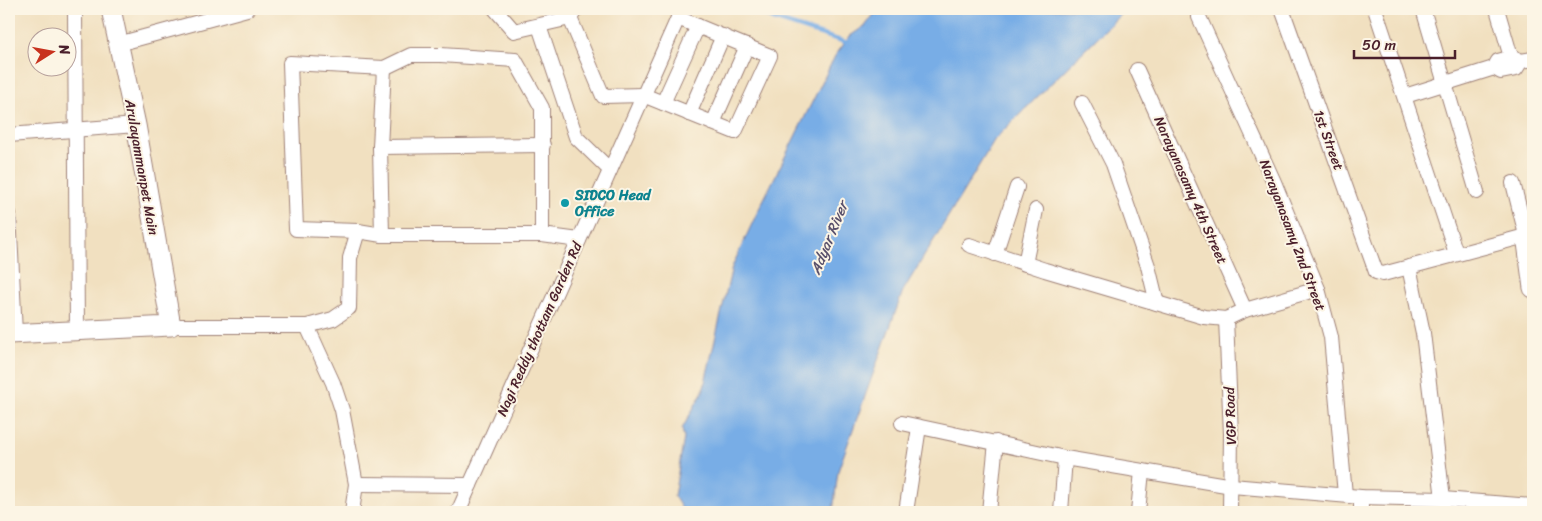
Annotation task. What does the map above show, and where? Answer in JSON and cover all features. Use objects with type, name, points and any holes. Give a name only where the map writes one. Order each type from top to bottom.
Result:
[{"type":"street","points":[[74,9],[77,331]]},
{"type":"street","name":"Arulayammanpet Main","points":[[111,9],[136,125],[171,326]]},
{"type":"street","points":[[118,44],[248,9]]},
{"type":"street","points":[[495,9],[514,31],[538,26],[573,14],[603,96],[643,95],[735,132],[770,56],[698,26],[680,13]]},
{"type":"street","name":"1st Street","points":[[1282,9],[1376,272],[1383,274],[1409,267]]},
{"type":"street","points":[[1375,9],[1456,253]]},
{"type":"street","points":[[1423,9],[1477,192]]},
{"type":"street","points":[[1405,96],[1494,68],[1501,72],[1516,69],[1522,59],[1497,9]]},
{"type":"street","name":"Nagi Reddy thottam Garden Rd","points":[[458,512],[680,13]]},
{"type":"street","name":"Narayanasamy 2nd Street","points":[[1199,17],[1274,182],[1318,289],[1331,337],[1344,495]]},
{"type":"street","points":[[538,26],[576,137],[610,170]]},
{"type":"street","points":[[662,103],[698,26]]},
{"type":"street","points":[[689,114],[723,36]]},
{"type":"street","points":[[713,123],[747,46]]},
{"type":"street","points":[[542,235],[542,108],[515,60],[441,54],[411,55],[384,68],[290,63],[296,229],[358,231],[382,235],[542,235],[579,240]]},
{"type":"street","points":[[382,235],[380,147],[384,68]]},
{"type":"street","name":"Narayanasamy 4th Street","points":[[1137,70],[1245,310]]},
{"type":"street","points":[[1082,103],[1113,164],[1145,256],[1157,303]]},
{"type":"street","points":[[9,135],[136,125]]},
{"type":"street","points":[[380,147],[543,145]]},
{"type":"street","points":[[1513,183],[1530,234],[1533,288]]},
{"type":"street","points":[[995,254],[1017,187]]},
{"type":"street","points":[[1025,264],[1036,210]]},
{"type":"street","points":[[9,213],[12,334],[171,326],[307,326],[333,319],[349,308],[350,258],[358,231]]},
{"type":"street","points":[[1443,499],[1424,342],[1409,267],[1530,234]]},
{"type":"street","points":[[969,245],[1025,264],[1157,303],[1204,316],[1226,319],[1245,310],[1318,289]]},
{"type":"street","name":"VGP Road","points":[[1226,319],[1232,486],[1230,512]]},
{"type":"street","points":[[307,326],[333,383],[342,410],[356,484],[352,512]]},
{"type":"street","points":[[902,423],[1065,458],[1232,486],[1361,497],[1443,499],[1480,507],[1533,506]]},
{"type":"street","points":[[906,512],[919,427]]},
{"type":"street","points":[[989,512],[996,442]]},
{"type":"street","points":[[1061,512],[1065,458]]},
{"type":"street","points":[[1138,512],[1142,471]]},
{"type":"street","points":[[356,484],[470,485]]},
{"type":"street","points":[[1361,497],[1361,512]]},
{"type":"water","name":"Adyar River","points":[[878,9],[1126,9],[995,139],[903,291],[838,471],[833,512],[684,512],[674,496],[684,438],[682,429],[703,391],[732,267],[835,56],[850,36],[866,25]]},
{"type":"waterway","points":[[752,9],[773,19],[848,43]]},
{"type":"place","name":"SIDCO Head Office","points":[[565,203]]}]
